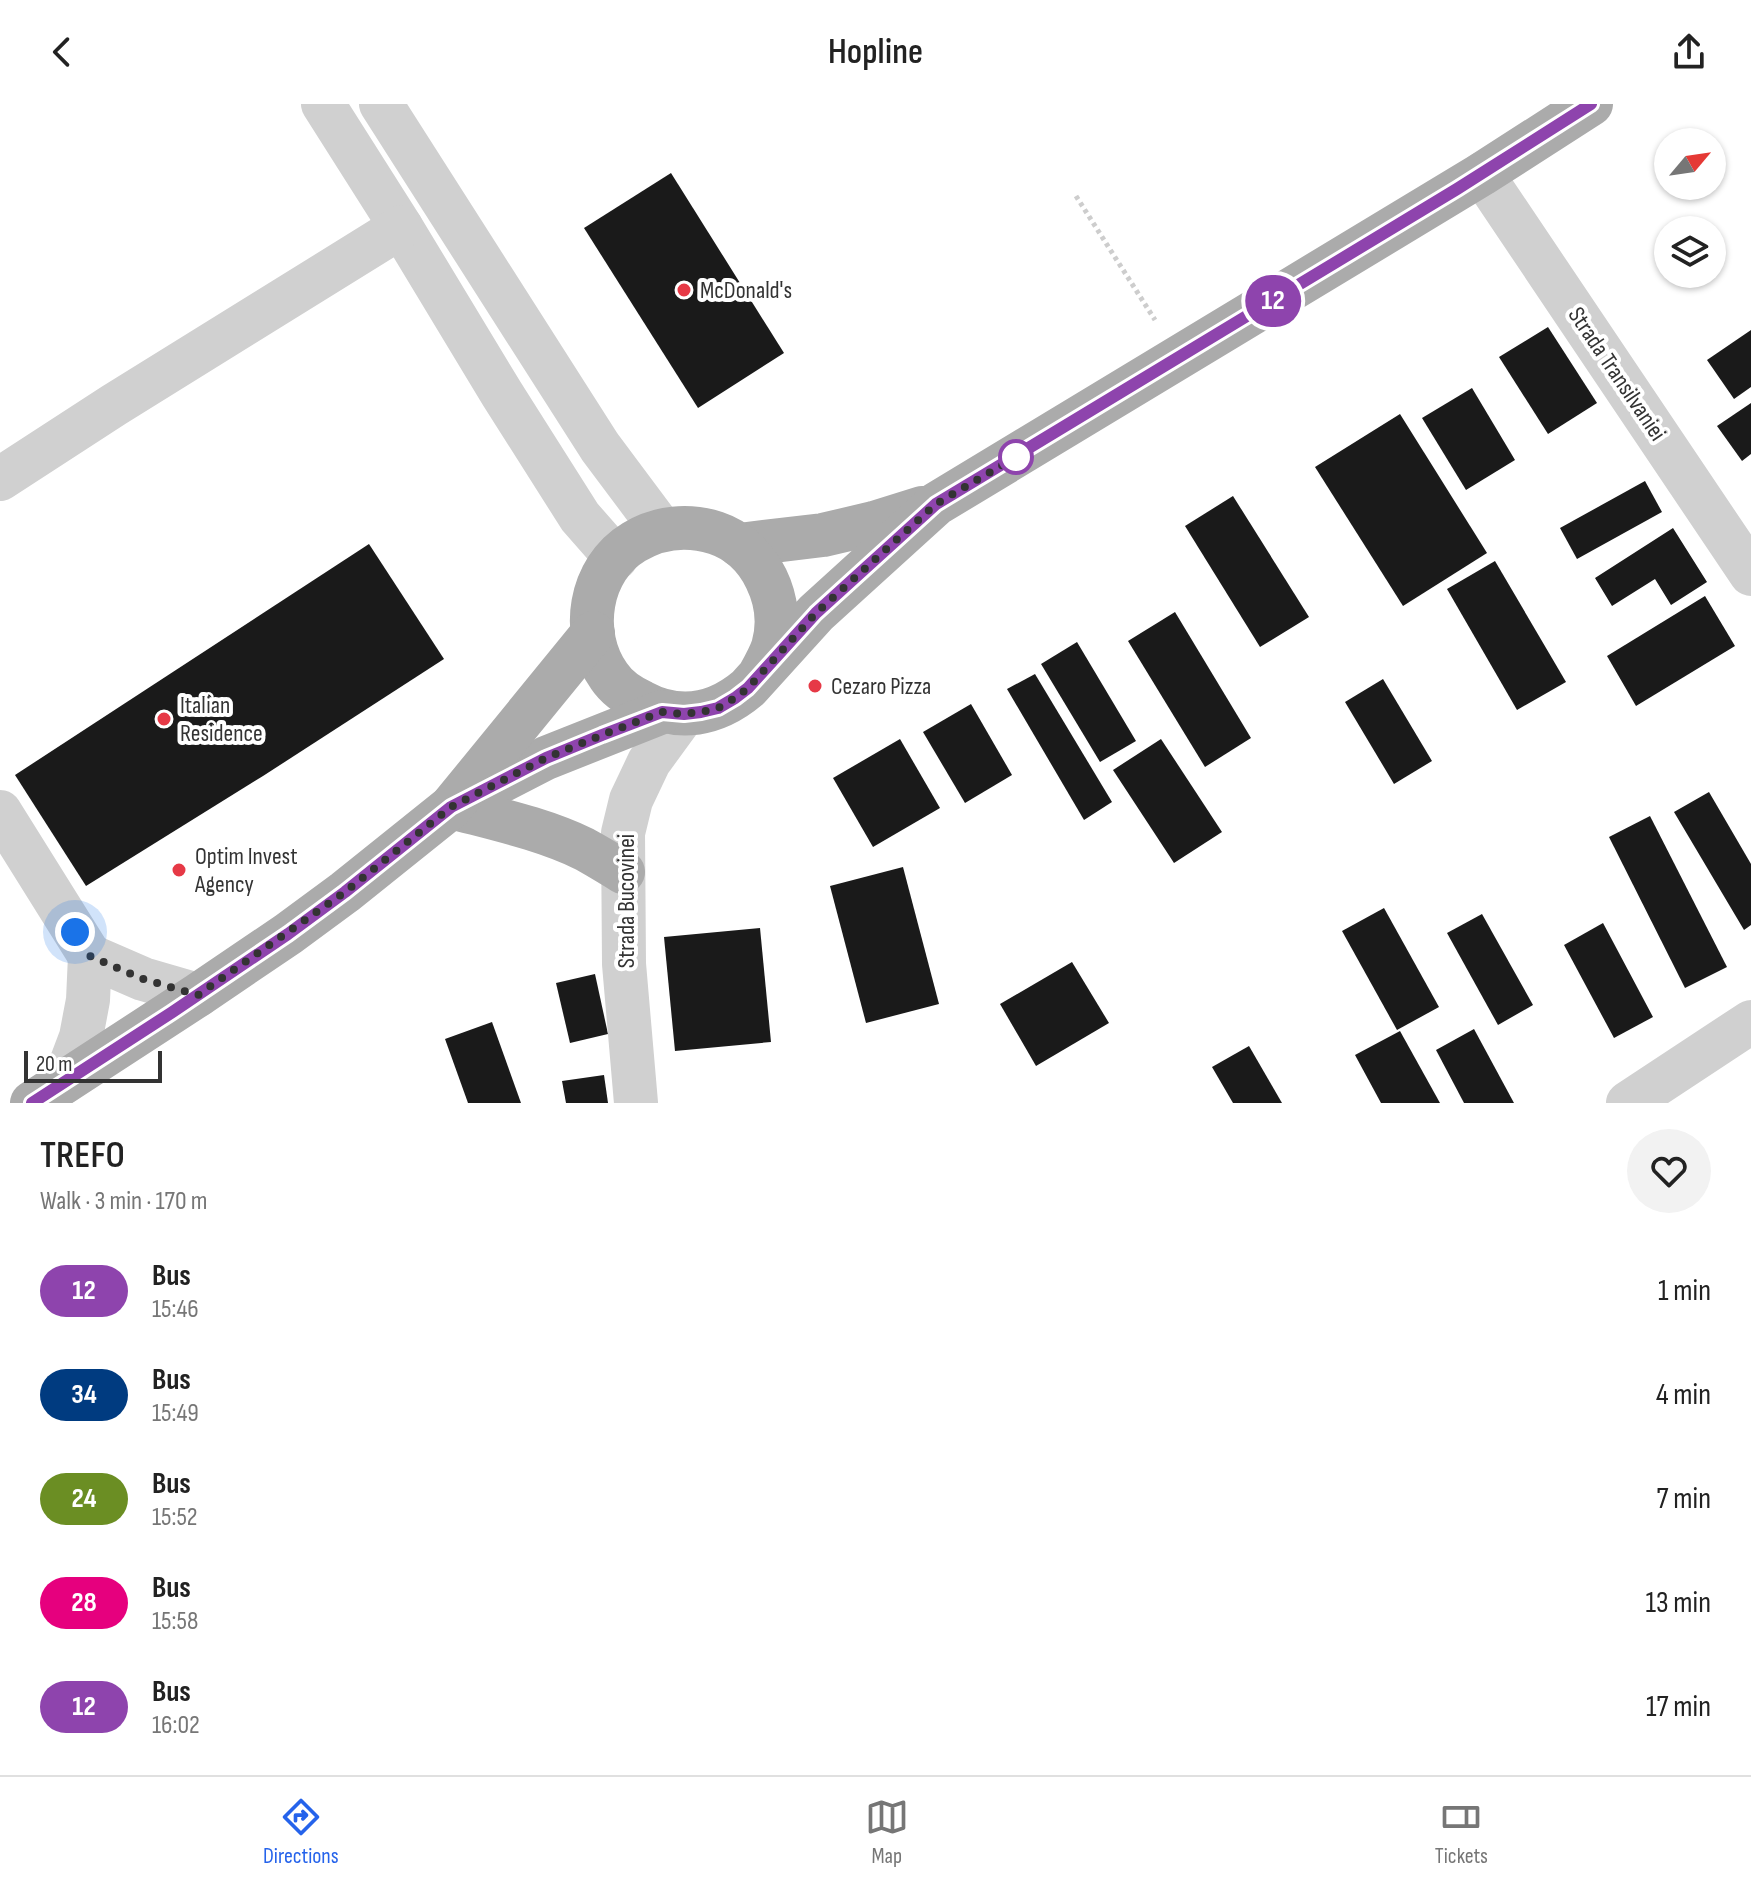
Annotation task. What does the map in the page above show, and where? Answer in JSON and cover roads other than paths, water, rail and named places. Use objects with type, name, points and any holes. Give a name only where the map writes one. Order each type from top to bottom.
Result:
[{"type":"main road","points":[[48,1093],[198,995],[345,892],[451,807],[546,758],[673,713],[718,708],[735,698],[816,613],[936,504],[1482,174],[1591,104]]},
{"type":"main road","points":[[739,545],[823,535],[936,504]]},
{"type":"main road","points":[[673,713],[628,695],[609,676],[600,659],[593,633],[592,609],[604,573],[627,546],[644,536],[662,530],[696,529],[717,533],[739,545],[752,557],[762,570],[777,617],[773,646],[760,674]]},
{"type":"main road","points":[[451,807],[593,633]]},
{"type":"main road","points":[[451,807],[558,838],[585,849],[623,872]]},
{"type":"street","points":[[323,104],[580,517],[616,558]]},
{"type":"street","points":[[381,104],[600,447],[662,530]]},
{"type":"street","name":"Strada Transilvaniei","points":[[1482,174],[1751,574]]},
{"type":"street","points":[[0,479],[401,227]]},
{"type":"street","name":"Strada Bucovinei","points":[[636,1103],[624,964],[623,833],[631,800],[673,713]]},
{"type":"street","points":[[0,812],[90,956],[143,979],[198,995]]},
{"type":"street","points":[[48,1093],[81,1037],[88,1000],[90,956]]},
{"type":"street","points":[[1628,1103],[1751,1022]]},
{"type":"place","name":"McDonald's","points":[[684,290]]},
{"type":"place","name":"Cezaro Pizza","points":[[815,686]]},
{"type":"place","name":"Italian Residence","points":[[164,719]]},
{"type":"place","name":"Optim Invest Agency","points":[[179,870]]}]
